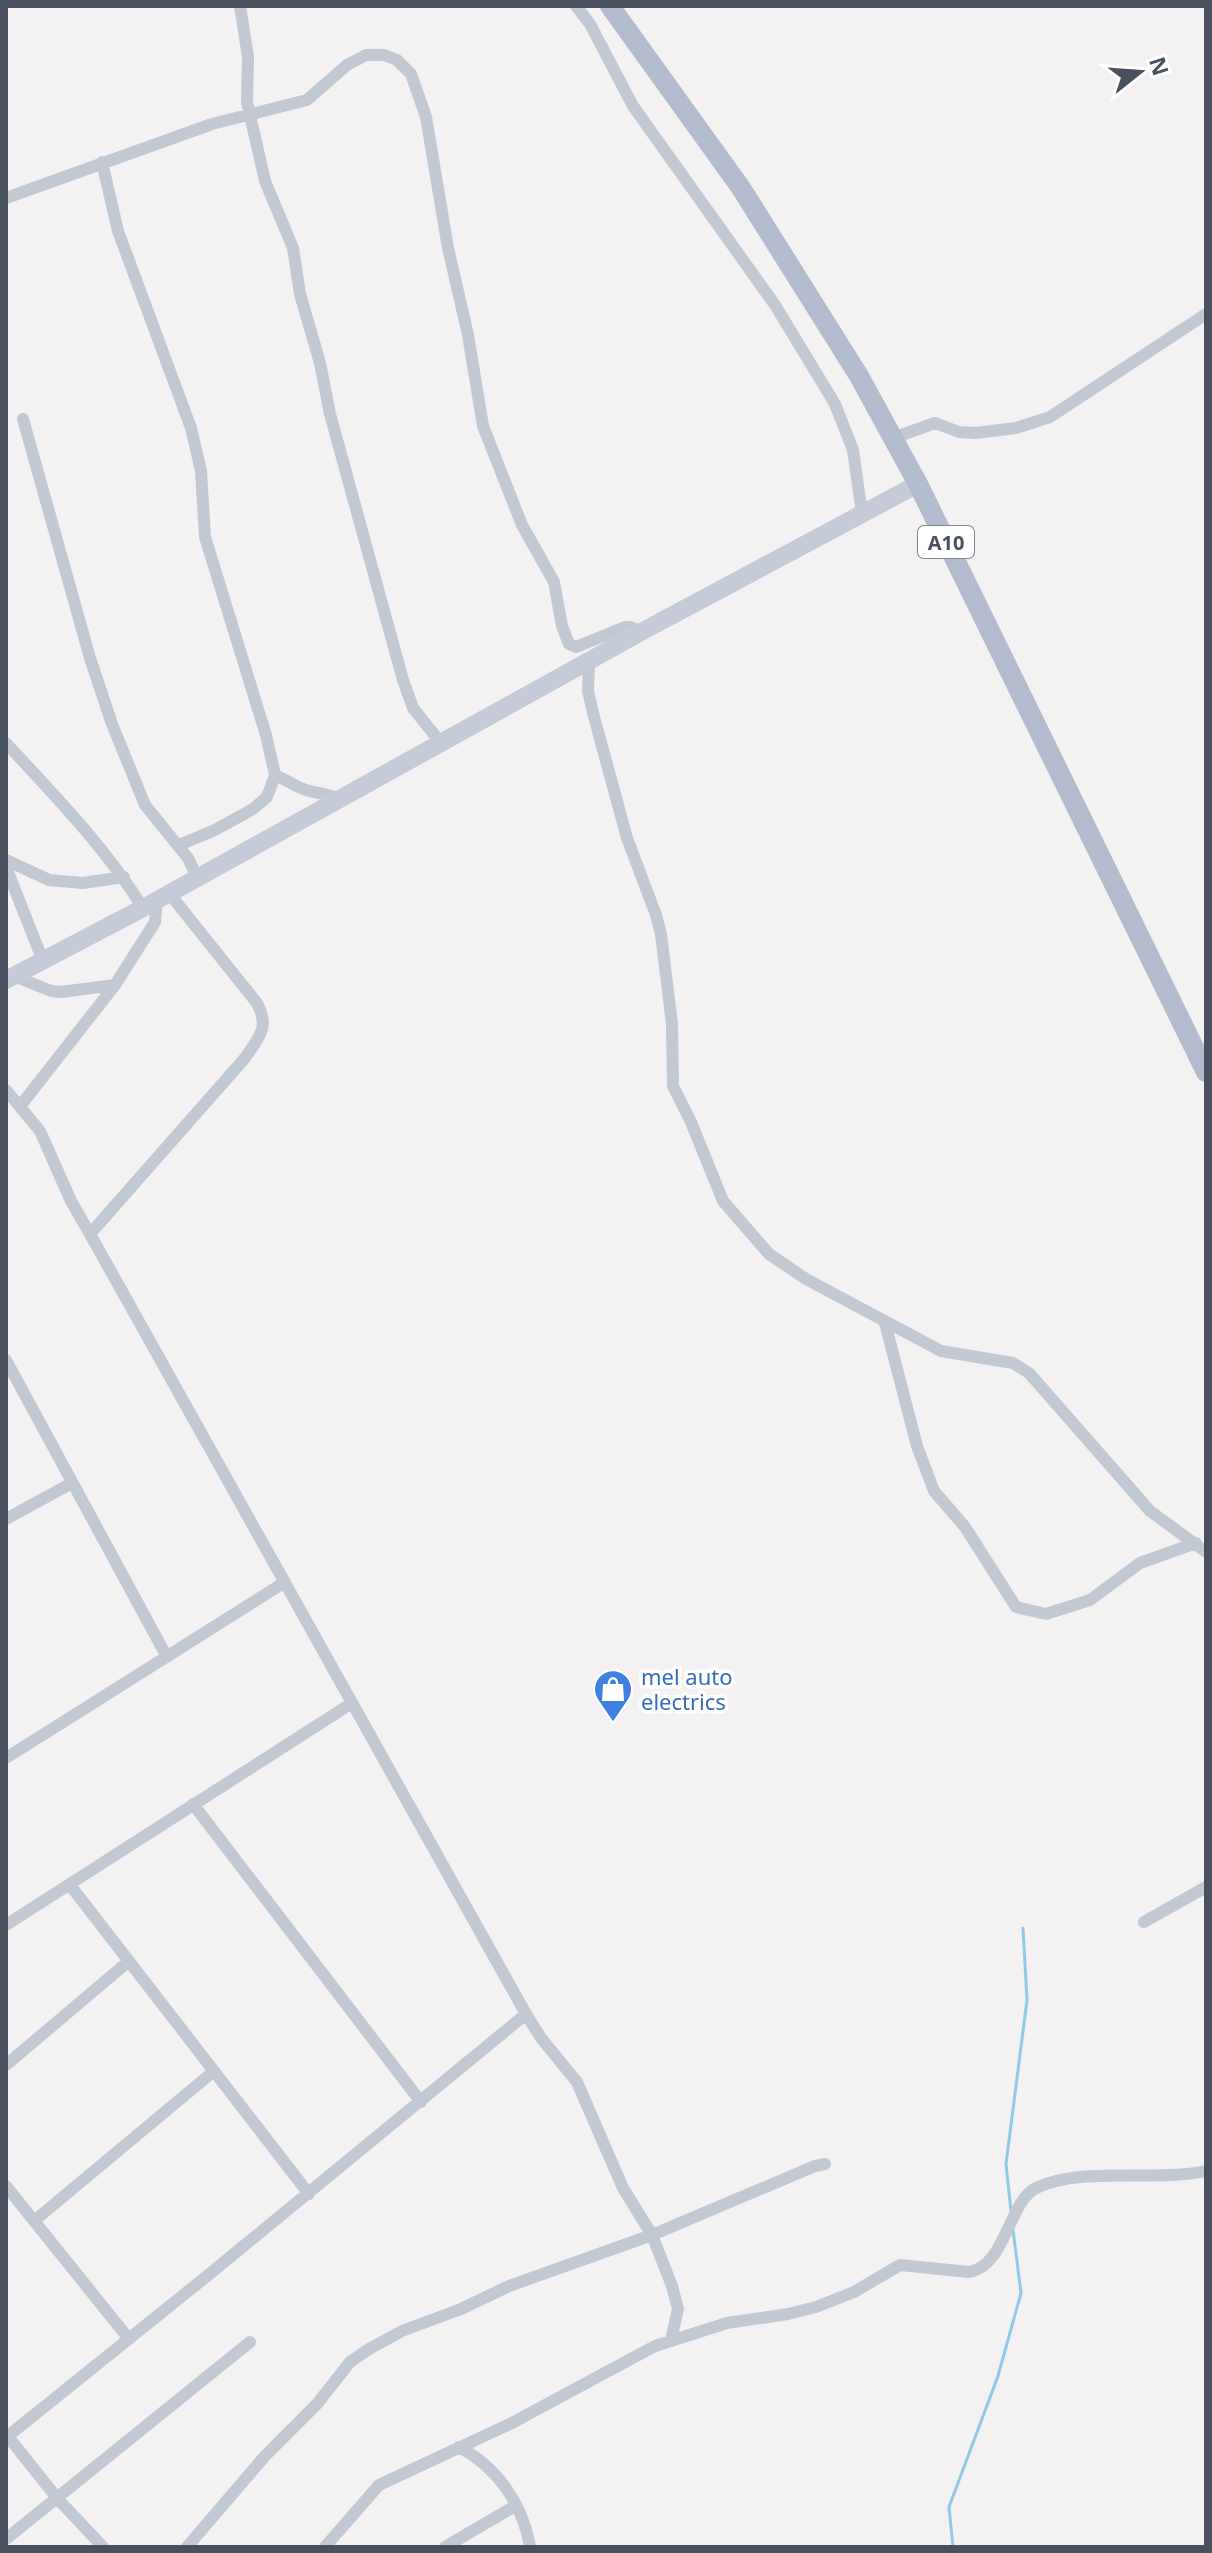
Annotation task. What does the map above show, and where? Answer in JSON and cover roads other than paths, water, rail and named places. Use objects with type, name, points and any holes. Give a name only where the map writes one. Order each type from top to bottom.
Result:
[{"type":"main road","name":"A10","points":[[599,6],[622,34],[634,42]]},
{"type":"main road","name":"A10","points":[[610,6],[774,236],[859,376],[918,484],[1206,1072]]},
{"type":"street","points":[[240,6],[248,57],[246,94],[265,181],[293,248],[300,294],[320,363],[330,414],[403,680],[413,708],[441,743]]},
{"type":"street","points":[[576,6],[590,24],[633,106],[775,305],[835,404],[853,450],[862,514]]},
{"type":"street","points":[[6,198],[249,113],[307,100],[347,65],[366,55],[384,55],[397,60],[408,70],[426,117],[483,426],[522,525],[554,582],[569,644],[576,647],[625,627],[641,632]]},
{"type":"street","points":[[102,162],[123,244],[191,428],[201,471],[205,537],[266,735],[275,775],[267,797],[253,809],[179,845]]},
{"type":"street","points":[[893,438],[935,423],[959,432],[975,433],[1016,428],[1050,417],[1206,314]]},
{"type":"street","points":[[23,419],[90,658],[112,724],[145,805],[179,845],[197,877]]},
{"type":"street","points":[[10,978],[918,484]]},
{"type":"street","points":[[589,661],[588,691],[593,713],[627,838],[661,934],[672,1024],[673,1086],[717,1187],[733,1215],[769,1254],[806,1279],[885,1323],[941,1351],[1013,1363],[1029,1373],[1150,1511],[1201,1547]]},
{"type":"street","points":[[6,743],[124,877],[156,900],[257,1003],[263,1014],[263,1030],[245,1058],[90,1234]]},
{"type":"street","points":[[275,775],[290,780],[303,790],[321,791],[339,799]]},
{"type":"street","points":[[6,860],[49,880],[83,883],[124,877]]},
{"type":"street","points":[[6,867],[43,961]]},
{"type":"street","points":[[21,1105],[115,985],[155,922],[156,900]]},
{"type":"street","points":[[10,978],[61,992],[115,985]]},
{"type":"street","points":[[6,1090],[40,1131],[71,1201],[526,2014],[577,2082],[623,2188],[652,2235],[672,2286],[678,2309],[671,2340]]},
{"type":"street","points":[[885,1323],[917,1446],[934,1491],[965,1527],[1016,1607],[1046,1614],[1090,1600],[1140,1563],[1201,1547]]},
{"type":"street","points":[[6,1360],[167,1657]]},
{"type":"street","points":[[6,1519],[72,1483]]},
{"type":"street","points":[[6,1758],[285,1582]]},
{"type":"street","points":[[6,1925],[352,1703]]},
{"type":"street","points":[[193,1804],[421,2102]]},
{"type":"street","points":[[70,1885],[309,2194]]},
{"type":"street","points":[[1144,1922],[1206,1887]]},
{"type":"street","points":[[6,2065],[129,1961]]},
{"type":"street","points":[[103,2547],[57,2498],[7,2435],[309,2194],[526,2014]]},
{"type":"street","points":[[34,2221],[214,2071]]},
{"type":"street","points":[[187,2547],[274,2445],[317,2404],[350,2362],[369,2349],[402,2331],[461,2309],[509,2286],[652,2235],[825,2164]]},
{"type":"street","points":[[325,2547],[379,2485],[510,2424],[633,2357],[671,2340],[727,2323],[816,2307],[854,2292],[900,2265],[978,2270],[994,2252],[1026,2196],[1036,2188],[1084,2179],[1182,2176],[1206,2171]]},
{"type":"street","points":[[6,2186],[129,2339]]},
{"type":"street","points":[[6,2539],[250,2342]]},
{"type":"street","points":[[459,2447],[487,2464],[505,2486],[527,2530],[530,2547]]},
{"type":"street","points":[[445,2547],[515,2506]]},
{"type":"waterway","points":[[1011,2211],[1006,2164],[1027,2000],[1023,1928]]},
{"type":"waterway","points":[[953,2547],[949,2507],[998,2376],[1021,2293],[1013,2230]]},
{"type":"place","name":"mel auto electrics","points":[[613,1723]]}]
